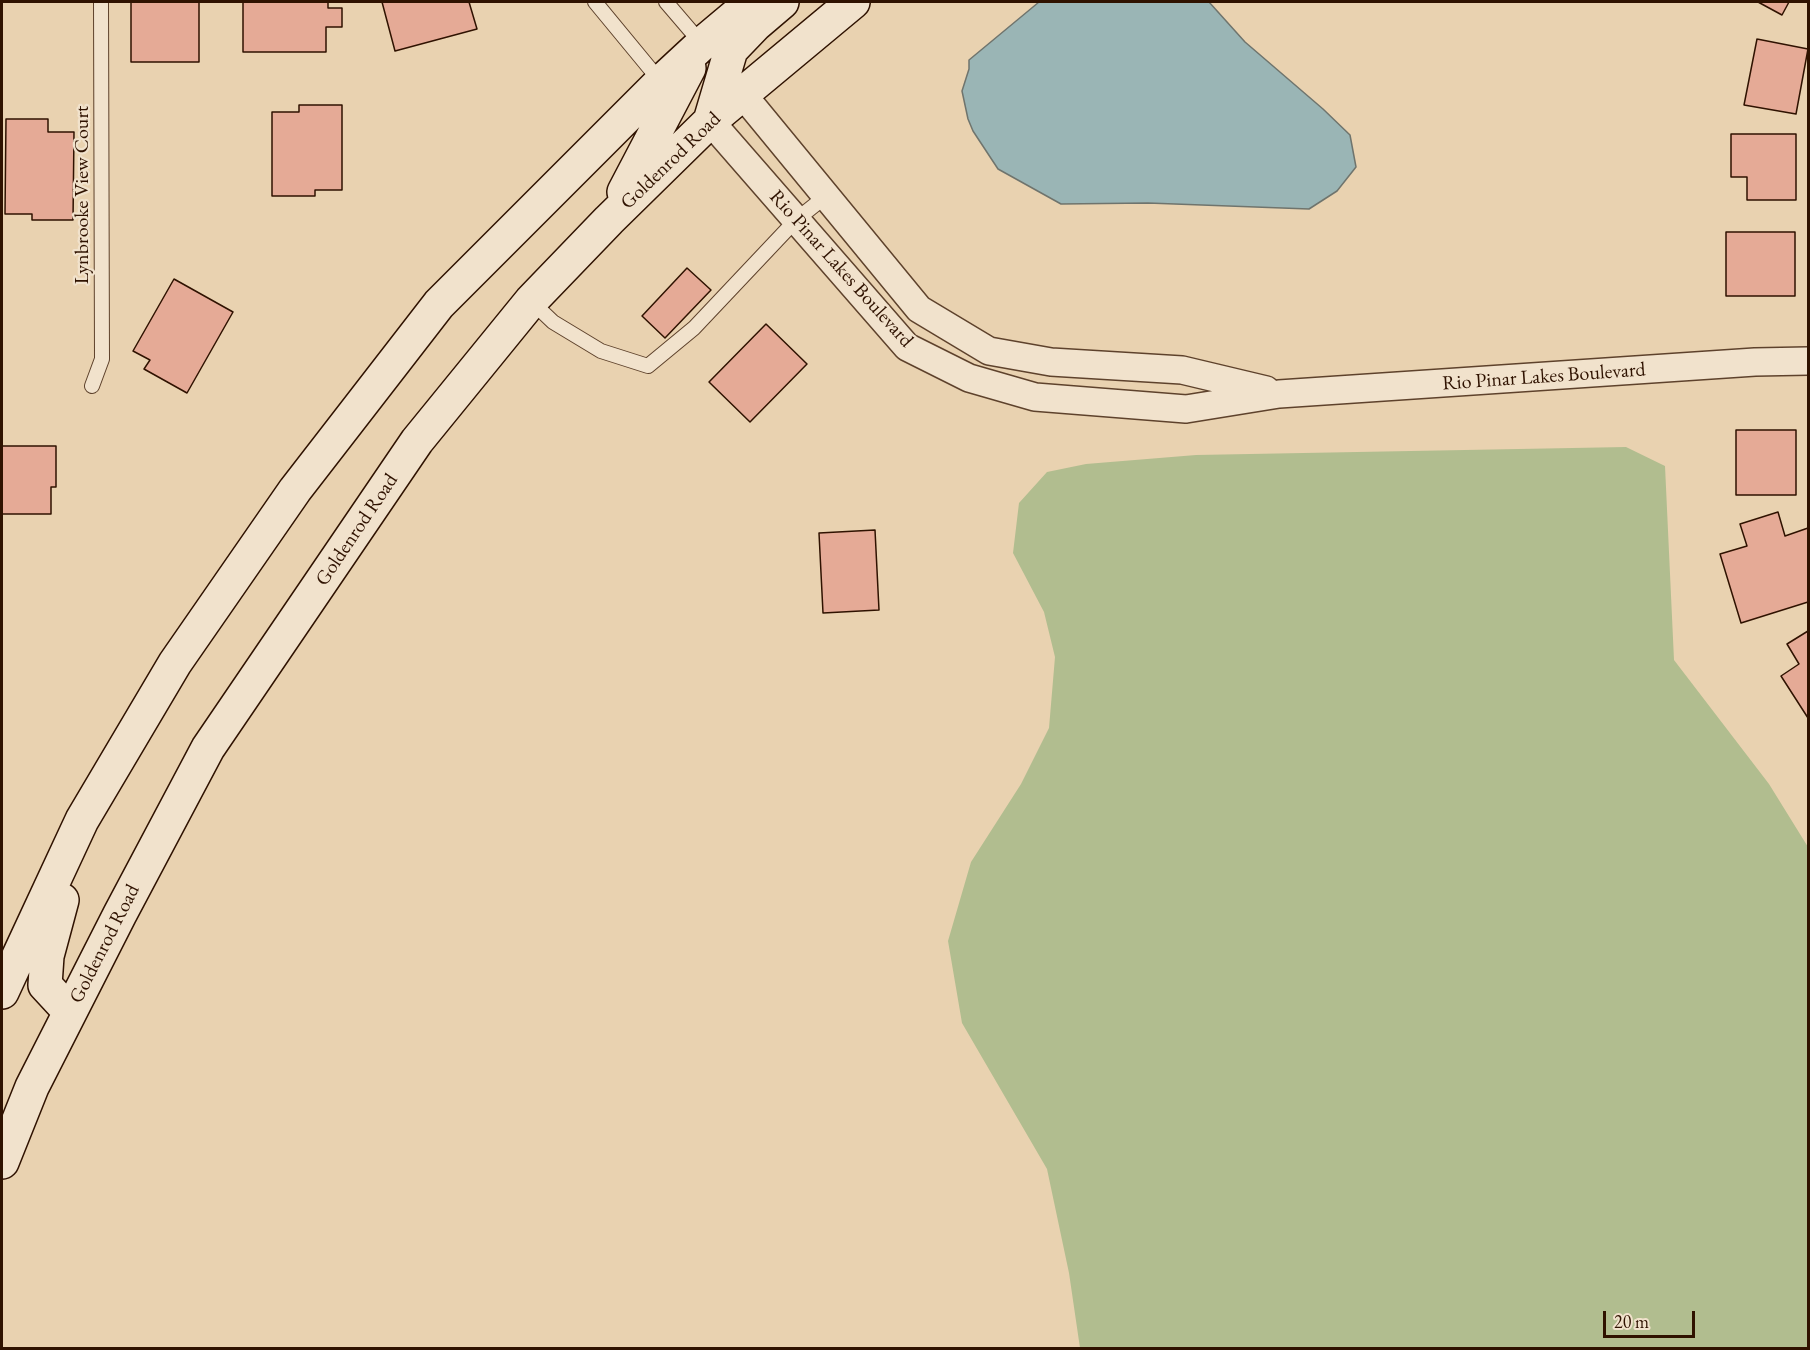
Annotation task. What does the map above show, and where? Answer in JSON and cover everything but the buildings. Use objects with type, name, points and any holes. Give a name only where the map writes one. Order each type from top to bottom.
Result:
[{"type":"main road","points":[[2,992],[82,820],[175,663],[295,490],[440,304],[661,82],[753,2]]},
{"type":"main road","points":[[710,121],[731,50],[782,2]]},
{"type":"main road","name":"Goldenrod Road","points":[[2,1162],[32,1087],[208,748],[417,441],[531,301],[609,220],[710,121],[852,2]]},
{"type":"main road","points":[[609,220],[702,44]]},
{"type":"main road","points":[[70,1012],[45,984],[46,956],[82,820]]},
{"type":"street","name":"Rio Pinar Lakes Boulevard","points":[[742,95],[919,309],[989,351],[1051,362],[1182,370],[1279,394]]},
{"type":"street","name":"Rio Pinar Lakes Boulevard","points":[[710,121],[907,347],[969,378],[1035,397],[1186,409],[1279,394],[1755,362],[1809,362]]},
{"type":"lane","name":"Lynbrooke View Court","points":[[92,386],[102,359],[101,2]]},
{"type":"lane","points":[[596,2],[661,82]]},
{"type":"lane","points":[[666,2],[702,44]]},
{"type":"lane","points":[[531,301],[553,322],[601,351],[648,366],[694,328],[796,220],[826,196]]},
{"type":"green space","points":[[1626,447],[1665,466],[1674,660],[1769,784],[1808,847],[1808,1348],[1080,1348],[1069,1273],[1047,1169],[962,1023],[948,941],[971,862],[1021,784],[1049,728],[1055,657],[1044,612],[1013,553],[1019,503],[1047,472],[1086,464],[1196,455]]},
{"type":"water","points":[[1039,2],[1209,2],[1245,42],[1350,135],[1356,167],[1337,191],[1309,209],[1148,203],[1061,204],[998,169],[973,131],[962,91],[969,69],[969,60]]}]
